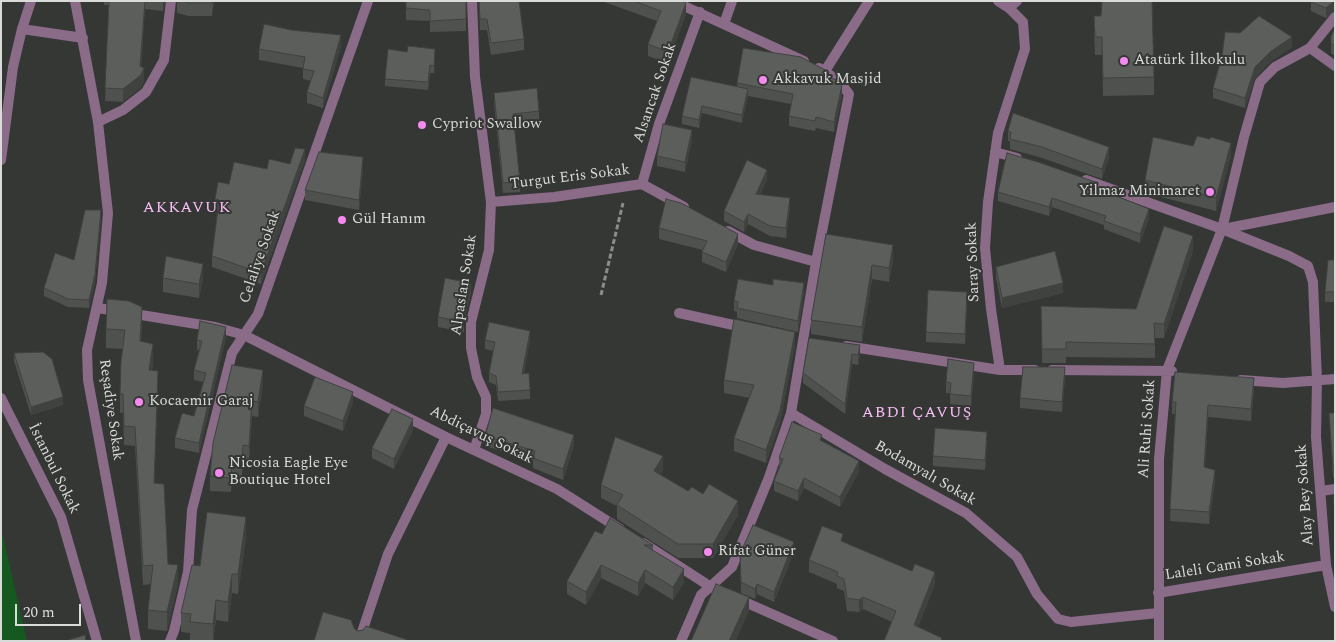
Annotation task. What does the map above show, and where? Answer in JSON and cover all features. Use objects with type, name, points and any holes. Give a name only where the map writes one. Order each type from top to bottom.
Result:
[{"type":"street","points":[[1,160],[13,67],[31,1]]},
{"type":"street","name":"Reşadiye Sokak","points":[[74,1],[98,122],[108,213],[98,308],[87,350],[88,380],[136,641]]},
{"type":"street","points":[[98,122],[124,110],[146,92],[164,60],[171,1]]},
{"type":"street","name":"Celaliye Sokak","points":[[170,641],[188,572],[192,510],[232,353],[258,314],[368,1]]},
{"type":"street","name":"Alpaslan Sokak","points":[[472,1],[475,77],[491,202],[489,250],[471,322],[470,348],[486,397],[486,414],[474,450]]},
{"type":"street","points":[[673,1],[825,71],[839,81],[849,94],[816,262],[791,413],[768,480],[732,567],[701,594],[681,641]]},
{"type":"street","points":[[724,24],[732,1]]},
{"type":"street","points":[[825,71],[869,1]]},
{"type":"street","points":[[998,1],[1013,5]]},
{"type":"street","name":"Saray Sokak","points":[[1000,370],[985,248],[988,202],[998,133],[1024,49],[1023,22],[1013,5]]},
{"type":"street","name":"Alsancak Sokak","points":[[642,184],[659,124],[700,12]]},
{"type":"street","points":[[1335,17],[1310,48],[1335,66]]},
{"type":"street","points":[[22,29],[82,38]]},
{"type":"street","name":"Ali Ruhi Sokak","points":[[1159,641],[1159,459],[1167,370],[1222,229],[1244,137],[1260,82],[1275,67],[1310,48]]},
{"type":"street","points":[[995,152],[1031,162]]},
{"type":"street","points":[[1077,177],[1222,229],[1335,207]]},
{"type":"street","name":"Turgut Eris Sokak","points":[[491,202],[554,197],[642,184],[694,212]]},
{"type":"street","points":[[720,226],[754,245],[816,262]]},
{"type":"street","name":"Alay Bey Sokak","points":[[1222,229],[1289,256],[1308,266],[1313,282],[1318,380],[1316,437],[1326,565],[1335,607]]},
{"type":"street","name":"Abdiçavuş Sokak","points":[[98,308],[215,327],[244,335],[446,437],[557,489],[711,586],[833,641]]},
{"type":"street","points":[[679,313],[756,330]]},
{"type":"street","points":[[834,344],[1000,370],[1167,370],[1184,374]]},
{"type":"street","points":[[1229,379],[1283,383],[1335,379]]},
{"type":"street","name":"İstanbul Sokak","points":[[1,398],[61,517],[97,641]]},
{"type":"street","name":"Bodamyalı Sokak","points":[[791,413],[885,469],[966,513],[1017,557],[1037,594],[1058,619],[1071,622],[1158,613]]},
{"type":"street","points":[[360,641],[388,554],[446,437]]},
{"type":"street","points":[[1320,491],[1335,489]]},
{"type":"street","name":"Laleli Cami Sokak","points":[[1158,593],[1326,565]]},
{"type":"path","points":[[601,295],[627,187]]},
{"type":"green space","points":[[1,528],[27,641],[1,641]]},
{"type":"building","points":[[109,1],[145,1],[140,66],[144,68],[141,75],[123,89],[105,88]]},
{"type":"building","points":[[183,1],[213,1],[212,3],[189,3]]},
{"type":"building","points":[[406,1],[466,1],[466,19],[430,21],[430,10],[406,8]]},
{"type":"building","points":[[479,1],[519,1],[524,39],[491,43],[487,19],[480,19]]},
{"type":"building","points":[[634,1],[682,1],[686,3],[668,52],[648,44],[661,11]]},
{"type":"building","points":[[1102,1],[1152,1],[1154,77],[1103,78],[1102,37],[1095,37],[1094,16],[1101,16]]},
{"type":"building","points":[[1311,1],[1334,1],[1326,8]]},
{"type":"building","points":[[1259,16],[1292,37],[1270,52],[1255,67],[1245,98],[1213,88],[1222,56],[1225,32],[1240,33]]},
{"type":"building","points":[[264,24],[291,30],[341,35],[323,98],[307,92],[314,71],[303,69],[305,57],[259,49]]},
{"type":"building","points":[[1335,27],[1335,46],[1331,43],[1331,37]]},
{"type":"building","points":[[408,46],[435,49],[434,66],[430,65],[428,82],[385,79],[388,49],[407,52]]},
{"type":"building","points":[[743,48],[801,57],[829,72],[827,77],[837,80],[842,85],[834,122],[816,117],[815,121],[789,116],[793,94],[737,83]]},
{"type":"building","points":[[691,77],[748,89],[742,115],[702,106],[699,120],[682,116]]},
{"type":"building","points":[[537,88],[539,111],[513,114],[520,182],[503,183],[494,93]]},
{"type":"building","points":[[1013,113],[1109,147],[1102,169],[1042,147],[1010,139],[1011,132],[1008,131]]},
{"type":"building","points":[[663,124],[692,130],[685,162],[657,156]]},
{"type":"building","points":[[1197,136],[1210,139],[1211,137],[1231,143],[1216,198],[1145,180],[1153,137],[1193,146]]},
{"type":"building","points":[[295,148],[305,149],[261,273],[212,256],[219,200],[215,199],[218,182],[229,184],[234,162],[267,169],[269,159],[290,164]]},
{"type":"building","points":[[319,152],[363,157],[359,200],[305,190]]},
{"type":"building","points":[[1007,153],[1098,183],[1096,188],[1149,209],[1140,234],[1104,221],[1106,216],[1052,198],[1049,207],[998,192]]},
{"type":"building","points":[[747,160],[767,170],[756,194],[790,198],[786,228],[770,226],[748,214],[744,222],[724,211]]},
{"type":"building","points":[[666,199],[681,203],[738,234],[726,262],[702,252],[707,241],[659,228]]},
{"type":"building","points":[[85,210],[101,210],[95,274],[89,300],[68,299],[44,288],[55,253],[74,260]]},
{"type":"building","points":[[1164,226],[1193,236],[1164,324],[1154,323],[1155,344],[1066,342],[1066,349],[1042,349],[1041,306],[1136,309]]},
{"type":"building","points":[[826,234],[893,245],[889,268],[872,265],[862,327],[811,320]]},
{"type":"building","points":[[1055,251],[1063,283],[1002,298],[996,267]]},
{"type":"building","points":[[166,256],[203,264],[199,284],[163,278]]},
{"type":"building","points":[[1328,260],[1335,260],[1335,292],[1325,292]]},
{"type":"building","points":[[445,278],[471,283],[464,310],[464,322],[438,317]]},
{"type":"building","points":[[738,279],[773,285],[773,279],[804,283],[798,321],[737,308],[738,302],[734,301]]},
{"type":"building","points":[[928,290],[967,292],[965,334],[926,332]]},
{"type":"building","points":[[107,299],[129,301],[142,307],[140,341],[153,344],[149,370],[158,371],[154,483],[164,484],[168,564],[178,565],[167,612],[148,610],[153,565],[143,566],[135,427],[124,426],[123,394],[120,394],[121,361],[125,330],[106,329]]},
{"type":"building","points":[[734,319],[795,332],[780,410],[766,450],[734,438],[754,385],[724,380]]},
{"type":"building","points":[[200,321],[226,327],[199,443],[175,438],[182,413],[194,416],[206,373],[194,370],[202,341],[197,340]]},
{"type":"building","points":[[489,322],[530,331],[522,374],[529,373],[530,390],[498,392],[496,376],[489,373],[495,342],[485,340]]},
{"type":"building","points":[[809,338],[860,345],[858,355],[852,354],[845,404],[803,373]]},
{"type":"building","points":[[43,352],[52,359],[63,397],[31,407],[14,353]]},
{"type":"building","points":[[948,359],[974,363],[971,396],[950,394],[951,383],[946,382]]},
{"type":"building","points":[[232,365],[263,370],[258,402],[252,401],[249,446],[243,445],[242,461],[232,460],[231,478],[210,476],[213,443]]},
{"type":"building","points":[[1023,367],[1065,367],[1062,402],[1020,398]]},
{"type":"building","points":[[1175,372],[1254,378],[1251,409],[1208,405],[1204,467],[1215,470],[1209,512],[1170,509],[1176,402],[1172,402]]},
{"type":"building","points":[[315,377],[353,392],[343,421],[304,406]]},
{"type":"building","points":[[493,408],[574,435],[563,469],[533,458],[535,451],[485,436]]},
{"type":"building","points":[[392,409],[413,419],[394,459],[372,448]]},
{"type":"building","points":[[1329,413],[1335,413],[1335,468],[1333,468]]},
{"type":"building","points":[[792,422],[822,435],[820,440],[859,461],[840,497],[804,478],[798,491],[774,481],[783,459],[779,458]]},
{"type":"building","points":[[935,428],[987,432],[985,460],[933,456]]},
{"type":"building","points":[[615,437],[663,456],[654,471],[688,491],[692,487],[703,494],[709,484],[738,501],[713,544],[678,544],[617,505],[623,495],[601,485]]},
{"type":"building","points":[[1333,497],[1335,497],[1335,514]]},
{"type":"building","points":[[207,512],[246,517],[238,574],[232,574],[228,602],[216,600],[213,624],[190,622],[191,614],[181,613],[192,565],[200,566]]},
{"type":"building","points":[[610,518],[653,545],[644,545],[684,569],[673,587],[645,570],[638,583],[601,565],[586,592],[567,581],[595,531],[602,534]]},
{"type":"building","points":[[753,525],[794,542],[774,592],[757,584],[755,589],[741,582],[740,554]]},
{"type":"building","points":[[822,526],[843,534],[841,541],[912,571],[915,564],[935,572],[914,625],[942,638],[941,641],[884,641],[896,611],[863,597],[859,600],[847,598],[844,579],[837,576],[838,572],[809,560]]},
{"type":"building","points":[[716,584],[749,597],[729,641],[691,641]]},
{"type":"building","points":[[323,612],[351,620],[357,631],[363,630],[366,626],[411,641],[314,641]]},
{"type":"building","points":[[85,635],[86,641],[65,641]]},
{"type":"place","name":"Atatürk İlkokulu","points":[[1124,61]]},
{"type":"place","name":"Akkavuk Masjid","points":[[763,80]]},
{"type":"place","name":"Cypriot Swallow","points":[[422,125]]},
{"type":"place","name":"Yilmaz Minimaret","points":[[1210,192]]},
{"type":"place","name":"Gül Hanım","points":[[342,220]]},
{"type":"place","name":"Kocaemir Garaj","points":[[139,402]]},
{"type":"place","name":"Nicosia Eagle Eye Boutique Hotel","points":[[219,473]]},
{"type":"place","name":"Rifat Güner","points":[[708,552]]},
{"type":"district","name":"AKKAVUK","points":[[187,209]]},
{"type":"district","name":"ABDI ÇAVUŞ","points":[[917,414]]}]
